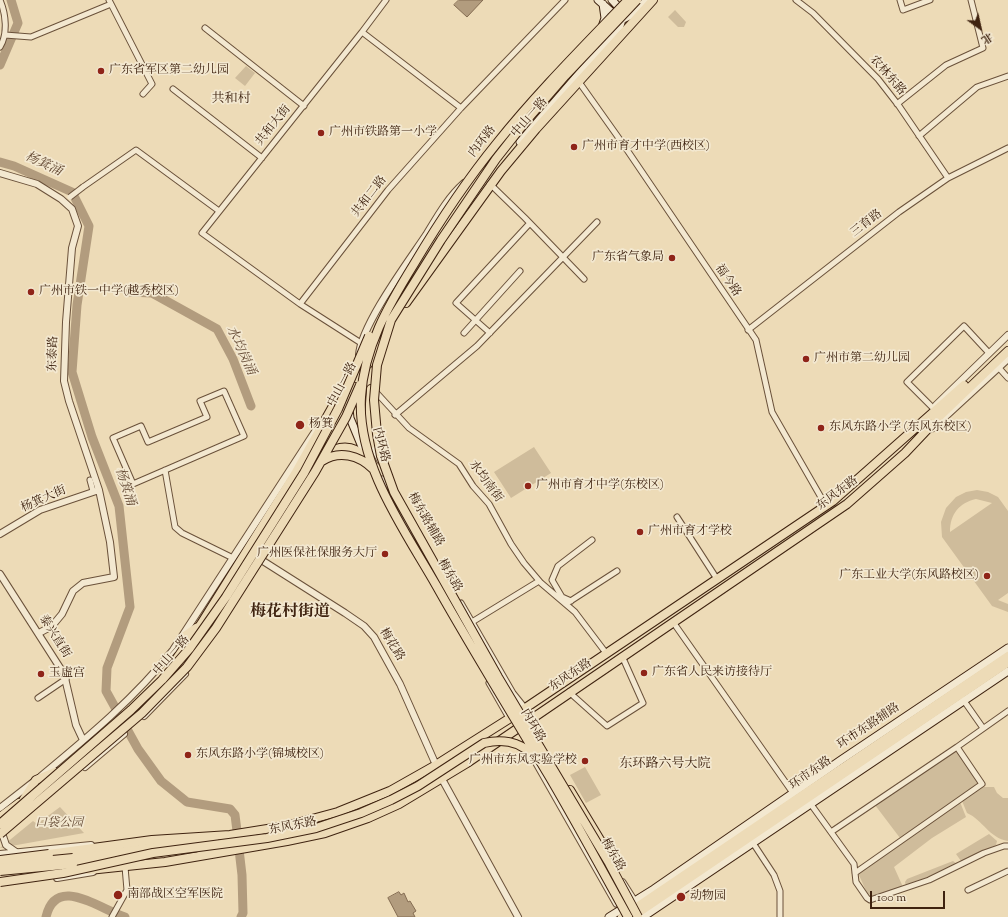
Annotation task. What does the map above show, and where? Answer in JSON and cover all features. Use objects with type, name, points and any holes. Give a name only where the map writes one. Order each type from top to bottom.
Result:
[{"type":"main road","points":[[612,0],[622,10]]},
{"type":"main road","name":"内环路","points":[[628,0],[540,93],[500,139],[460,193],[425,246],[388,307],[371,346],[361,400],[361,418],[367,450],[386,496],[585,841],[629,911]]},
{"type":"main road","name":"中山一路","points":[[0,824],[54,781],[170,666],[201,624],[262,526],[413,268],[477,174],[532,105],[599,34],[617,19],[622,10],[631,0]]},
{"type":"main road","name":"内环路","points":[[636,0],[550,93],[510,140],[441,240],[391,320],[378,359],[374,400],[377,434],[381,456],[391,484],[419,538],[498,677],[643,917]]},
{"type":"main road","points":[[617,19],[631,15],[647,0]]},
{"type":"main road","name":"中山一路","points":[[23,802],[55,772],[120,717],[169,679],[206,634],[346,413],[355,387],[377,347],[418,285],[500,170],[653,0]]},
{"type":"main road","points":[[500,170],[531,128],[619,28],[617,19],[600,2]]},
{"type":"main road","points":[[599,34],[605,18],[600,2]]},
{"type":"main road","points":[[0,824],[23,802],[127,714],[166,675],[190,648],[219,607],[286,502],[335,415],[382,307],[425,246]]},
{"type":"main road","points":[[1,836],[142,713],[165,691],[198,653],[321,462],[346,416],[375,350],[391,320]]},
{"type":"main road","points":[[327,417],[338,412],[346,413],[369,353],[375,331]]},
{"type":"main road","name":"东风东路","points":[[73,861],[295,824],[338,812],[390,791],[436,765],[512,717],[826,506],[855,483],[935,412],[1008,344]]},
{"type":"main road","points":[[371,444],[369,418],[377,347]]},
{"type":"main road","name":"东风东路","points":[[73,861],[184,851],[240,848],[301,839],[344,827],[399,804],[442,779],[847,504],[905,453],[940,416],[1008,351]]},
{"type":"main road","name":"梅东路","points":[[346,413],[358,418],[364,424],[382,480],[439,572],[508,697],[516,704],[525,708]]},
{"type":"main road","name":"梅东路","points":[[346,413],[366,458],[512,717]]},
{"type":"main road","points":[[314,462],[331,450],[342,447],[356,449],[366,458]]},
{"type":"main road","points":[[286,502],[307,473],[318,463],[334,455],[352,456],[369,465],[376,472],[419,538]]},
{"type":"main road","points":[[245,574],[263,561]]},
{"type":"main road","points":[[183,637],[201,624]]},
{"type":"main road","points":[[205,649],[206,634]]},
{"type":"main road","name":"环市东路辅路","points":[[609,917],[629,911],[793,793],[1008,648]]},
{"type":"main road","name":"环市东路","points":[[629,911],[1008,656]]},
{"type":"main road","name":"环市东路","points":[[629,911],[809,801],[962,697],[1008,663]]},
{"type":"main road","points":[[962,697],[1008,671]]},
{"type":"main road","points":[[498,677],[541,739],[608,853]]},
{"type":"main road","name":"梅东路","points":[[520,725],[629,911]]},
{"type":"main road","points":[[0,883],[63,873],[153,853],[267,838],[316,828],[361,813],[391,800],[423,783],[480,746],[497,741],[519,745],[532,755],[585,841]]},
{"type":"main road","points":[[0,818],[23,802],[36,780],[55,772]]},
{"type":"main road","points":[[54,781],[59,788]]},
{"type":"main road","points":[[643,917],[753,843],[809,801]]},
{"type":"main road","points":[[0,860],[133,843],[230,836]]},
{"type":"main road","points":[[0,877],[46,872],[125,867],[240,848]]},
{"type":"main road","points":[[0,865],[73,861]]},
{"type":"main road","points":[[0,871],[73,861]]},
{"type":"street","points":[[0,0],[5,18],[5,35],[0,47]]},
{"type":"street","name":"共和大街","points":[[300,304],[202,233],[304,106],[386,0]]},
{"type":"street","name":"共和二路","points":[[300,304],[388,190],[461,108],[565,0]]},
{"type":"street","name":"农林东路","points":[[796,0],[812,13],[878,79],[898,104],[948,178]]},
{"type":"street","points":[[900,0],[904,10],[930,0]]},
{"type":"street","points":[[898,104],[946,65],[983,48],[971,0]]},
{"type":"street","points":[[5,35],[31,37],[110,2],[152,84],[143,94]]},
{"type":"street","points":[[205,28],[304,106]]},
{"type":"street","points":[[362,32],[461,108]]},
{"type":"street","points":[[919,136],[977,87],[1008,76]]},
{"type":"street","name":"福今路","points":[[578,82],[628,150],[756,340],[772,412],[826,506]]},
{"type":"street","points":[[173,89],[262,158]]},
{"type":"street","name":"三育路","points":[[748,330],[899,212],[948,178],[1008,148]]},
{"type":"street","points":[[64,202],[136,150],[219,211]]},
{"type":"street","name":"东泰路","points":[[0,173],[37,184],[64,202],[72,209],[78,226],[72,248],[66,322],[64,381],[110,542],[114,577],[83,583],[73,591],[62,614],[52,626],[39,633]]},
{"type":"street","points":[[359,360],[361,343],[377,311],[394,283],[455,192],[477,174]]},
{"type":"street","points":[[490,184],[584,279]]},
{"type":"street","points":[[395,415],[439,380],[490,333],[564,258],[597,222]]},
{"type":"street","points":[[490,333],[456,303],[530,223]]},
{"type":"street","points":[[394,283],[413,268]]},
{"type":"street","points":[[464,333],[520,271]]},
{"type":"street","points":[[300,304],[361,343]]},
{"type":"street","points":[[933,408],[907,382],[964,326],[989,353]]},
{"type":"street","points":[[898,444],[1008,335]]},
{"type":"street","points":[[905,453],[1008,360]]},
{"type":"street","points":[[999,368],[1008,378]]},
{"type":"street","name":"水均南街","points":[[372,387],[395,415],[424,440],[459,464],[473,486],[490,504],[511,544],[539,581],[583,622],[606,654]]},
{"type":"street","points":[[224,391],[244,436],[165,470],[133,484],[113,438],[141,426],[148,442],[207,417],[200,401],[224,391]]},
{"type":"street","points":[[0,808],[84,740],[120,717],[183,637],[298,456],[327,417]]},
{"type":"street","points":[[16,852],[6,845],[1,836],[125,733],[175,686],[205,649],[328,458],[342,447]]},
{"type":"street","points":[[165,470],[175,527],[182,533],[233,558]]},
{"type":"street","points":[[90,480],[96,490]]},
{"type":"street","name":"杨箕大街","points":[[0,534],[40,510],[96,490]]},
{"type":"street","points":[[677,517],[717,579]]},
{"type":"street","points":[[262,526],[260,549],[263,561]]},
{"type":"street","points":[[570,601],[562,597],[552,580],[558,566],[592,540]]},
{"type":"street","points":[[233,572],[251,564],[263,561]]},
{"type":"street","name":"梅花路","points":[[263,561],[350,616],[364,626],[374,636],[400,684],[436,765]]},
{"type":"street","points":[[565,604],[617,571]]},
{"type":"street","points":[[439,572],[472,622],[513,693],[525,708]]},
{"type":"street","name":"泰兴直街","points":[[0,574],[39,633],[66,679],[76,725],[84,740]]},
{"type":"street","points":[[472,622],[539,581]]},
{"type":"street","points":[[672,622],[793,793]]},
{"type":"street","points":[[569,692],[607,726],[643,703],[622,656]]},
{"type":"street","points":[[38,698],[66,679]]},
{"type":"street","points":[[962,697],[983,728]]},
{"type":"street","points":[[831,832],[1008,711]]},
{"type":"street","points":[[855,873],[982,784],[957,747]]},
{"type":"street","points":[[442,779],[518,917]]},
{"type":"street","points":[[809,801],[854,864],[856,882],[867,898],[873,899],[929,880],[984,854],[1004,846],[1008,846]]},
{"type":"street","points":[[0,854],[73,846],[133,843]]},
{"type":"street","points":[[753,843],[774,875],[780,891],[780,917]]},
{"type":"street","points":[[608,853],[629,911]]},
{"type":"street","points":[[46,872],[44,862],[49,854]]},
{"type":"street","points":[[112,917],[127,890],[125,867]]},
{"type":"street","points":[[0,883],[58,878],[113,868]]},
{"type":"street","points":[[968,890],[1008,871]]},
{"type":"green space","points":[[675,10],[686,22],[684,27],[678,27],[668,17]]},
{"type":"green space","points":[[246,66],[255,73],[245,86],[235,78]]},
{"type":"green space","points":[[534,447],[551,473],[511,498],[494,472]]},
{"type":"green space","name":"广东工业大学(东风路校区)","points":[[977,490],[988,492],[998,497],[1008,511],[1008,593],[998,600],[1008,604],[1008,612],[992,606],[942,537],[941,522],[946,508],[956,497],[966,492]],"holes":[[[976,499],[992,503],[950,532],[952,520],[960,506]]]},
{"type":"green space","points":[[956,750],[979,784],[900,838],[875,805]]},
{"type":"green space","points":[[585,767],[601,795],[586,803],[570,775]]},
{"type":"green space","points":[[982,787],[994,787],[997,793],[1003,798],[1008,798],[1008,841],[991,833],[973,816],[967,813],[962,801]]},
{"type":"green space","points":[[960,802],[966,817],[932,838],[894,867],[903,887],[872,896],[867,893],[858,873]]},
{"type":"green space","name":"口袋公园","points":[[60,807],[84,833],[0,848],[33,821],[37,824]]},
{"type":"green space","points":[[989,834],[997,841],[996,845],[970,859],[961,861],[956,854]]},
{"type":"green space","points":[[953,861],[957,864],[929,878],[906,886],[905,882],[907,879]]},
{"type":"shaded area","points":[[459,0],[483,0],[467,17],[454,5]]},
{"type":"shaded area","points":[[399,892],[401,895],[404,893],[408,902],[410,901],[416,911],[413,913],[415,917],[398,917],[388,898]]},
{"type":"waterway","name":"杨箕涌","points":[[0,65],[18,23],[11,0]]},
{"type":"waterway","name":"杨箕涌","points":[[0,162],[14,166],[72,192],[89,226],[77,305],[72,372],[92,437],[119,506],[130,607],[107,668],[106,691],[138,749],[161,781],[187,802],[230,809],[235,815],[237,831]]},
{"type":"waterway","name":"水均岗涌","points":[[129,292],[152,293],[217,329],[233,359],[251,406]]},
{"type":"waterway","name":"杨箕涌","points":[[238,841],[242,875],[243,913],[241,917]]},
{"type":"waterway","name":"杨箕涌","points":[[46,917],[51,904],[59,898],[69,896],[91,902],[125,917]]},
{"type":"place","name":"广东省军区第二幼儿园","points":[[101,71]]},
{"type":"place","name":"广州市铁路第一小学","points":[[321,133]]},
{"type":"place","name":"广州市育才中学(西校区)","points":[[574,147]]},
{"type":"place","name":"广东省气象局","points":[[672,258]]},
{"type":"place","name":"广州市铁一中学(越秀校区)","points":[[31,292]]},
{"type":"place","name":"广州市第二幼儿园","points":[[806,359]]},
{"type":"place","name":"杨箕","points":[[300,425]]},
{"type":"place","name":"东风东路小学 (东风东校区)","points":[[821,428]]},
{"type":"place","name":"广州市育才中学(东校区)","points":[[528,486]]},
{"type":"place","name":"广州市育才学校","points":[[640,532]]},
{"type":"place","name":"广州医保社保服务大厅","points":[[385,554]]},
{"type":"place","name":"广东工业大学(东风路校区)","points":[[987,576]]},
{"type":"place","name":"广东省人民来访接待厅","points":[[644,673]]},
{"type":"place","name":"玉虛宫","points":[[41,674]]},
{"type":"place","name":"东风东路小学(锦城校区)","points":[[188,755]]},
{"type":"place","name":"广州市东风实验学校","points":[[585,761]]},
{"type":"place","name":"南部战区空军医院","points":[[118,895]]},
{"type":"place","name":"动物园","points":[[681,897]]},
{"type":"district","name":"共和村","points":[[231,100]]},
{"type":"district","name":"梅花村街道","points":[[290,613]]},
{"type":"district","name":"东环路六号大院","points":[[665,765]]}]
